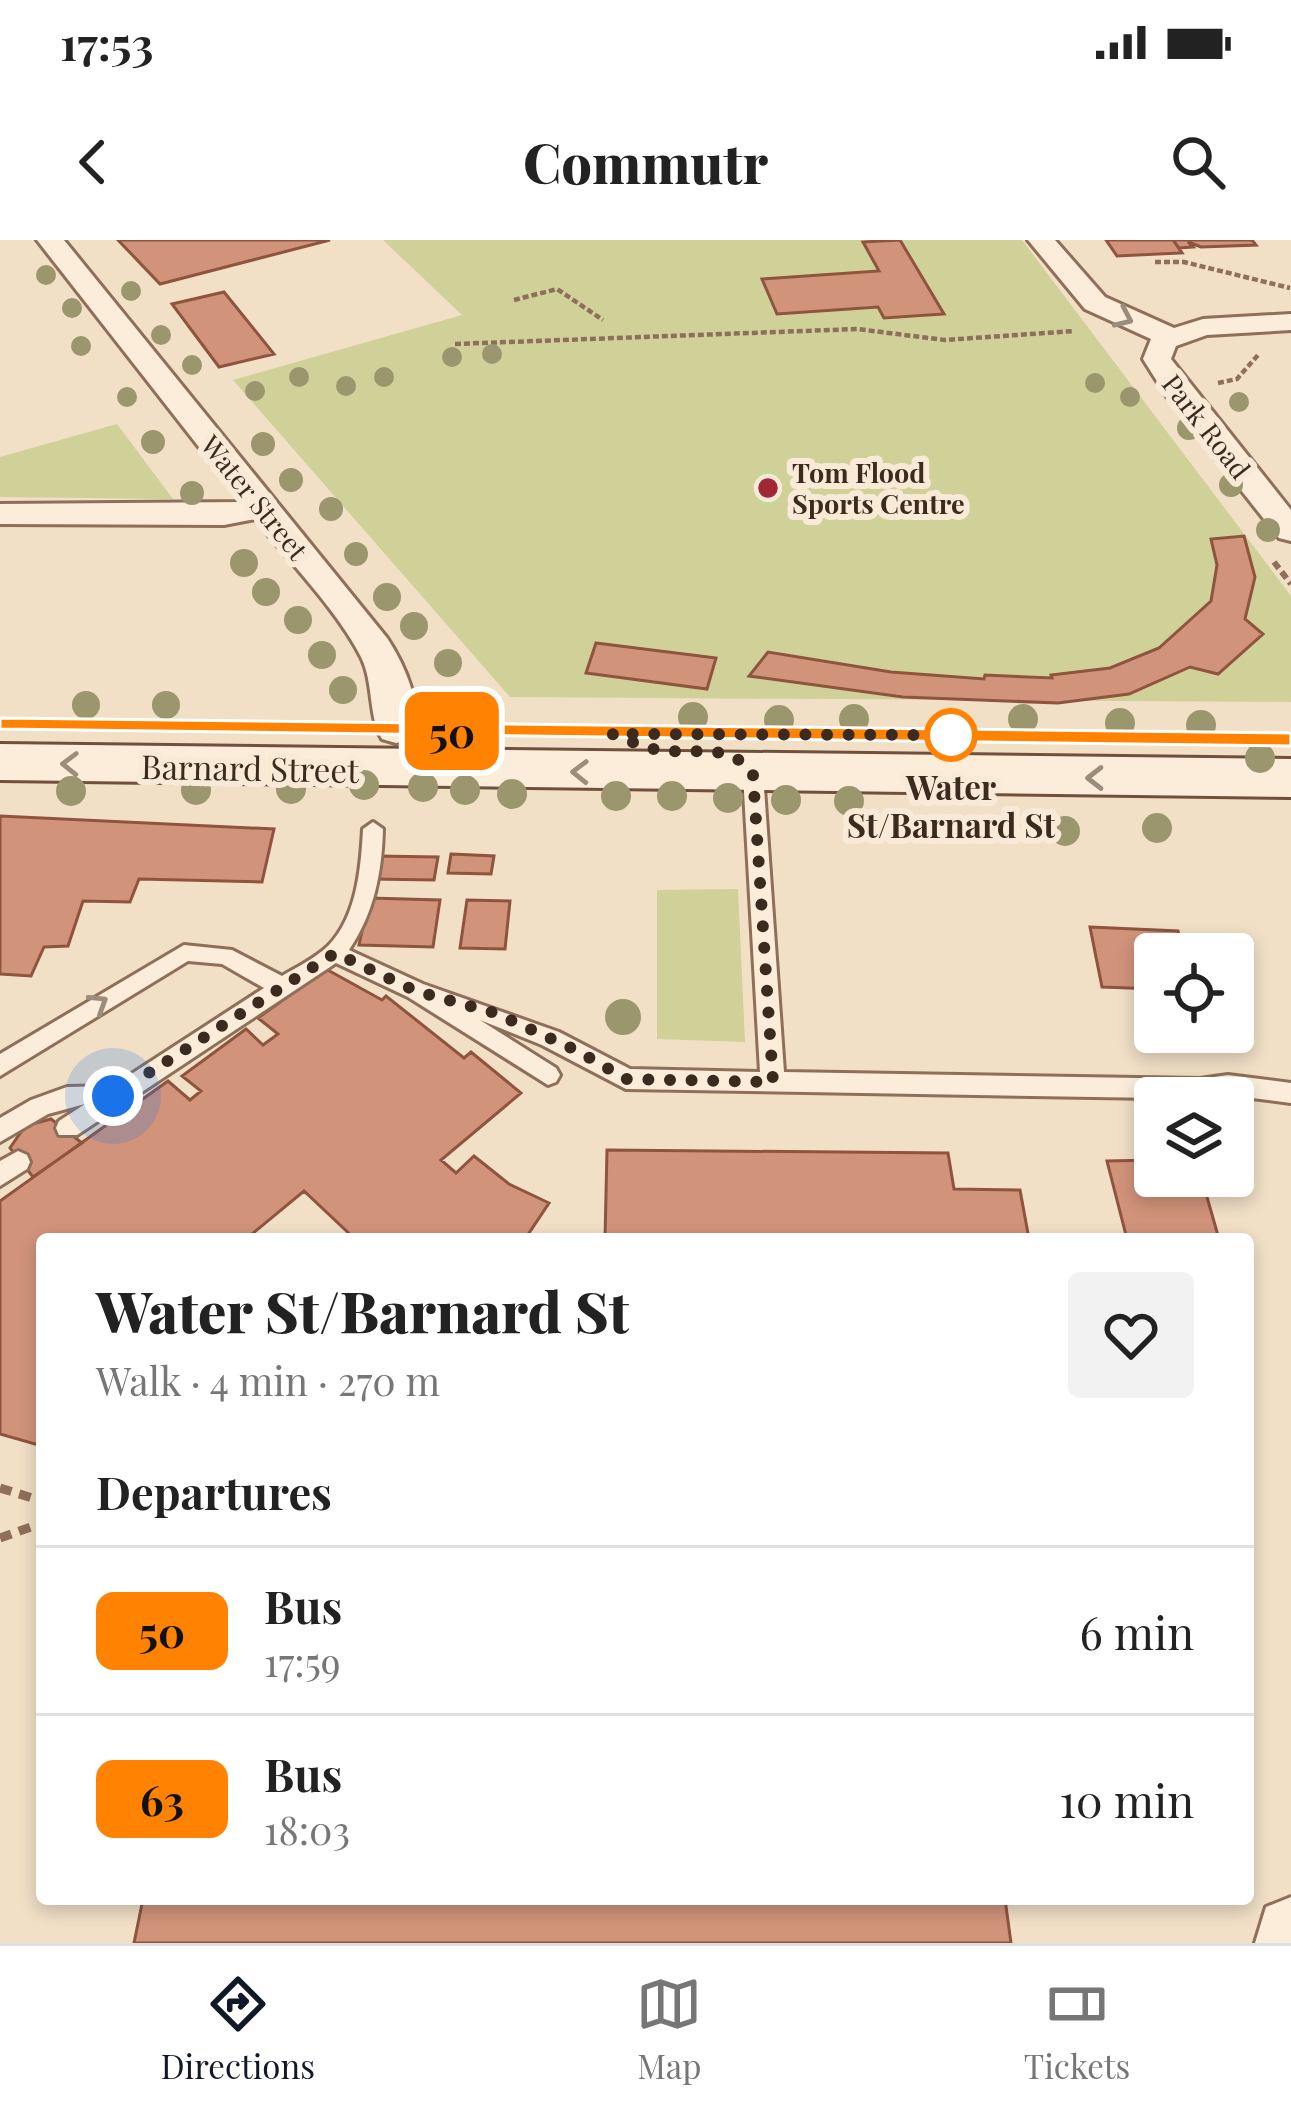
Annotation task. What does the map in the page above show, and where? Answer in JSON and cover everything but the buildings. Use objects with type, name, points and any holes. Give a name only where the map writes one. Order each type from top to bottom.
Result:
[{"type":"main road","name":"Barnard Street","points":[[0,724],[753,775],[1291,778]]},
{"type":"main road","name":"Barnard Street","points":[[0,762],[396,750],[612,734],[1291,740]]},
{"type":"main road","points":[[612,734],[664,751],[719,751],[736,758],[753,775]]},
{"type":"street","name":"Park Road","points":[[1041,240],[1095,303],[1171,337],[1159,349],[1157,359],[1175,388],[1291,531]]},
{"type":"street","name":"Water Street","points":[[46,243],[384,663],[396,750]]},
{"type":"street","points":[[1171,337],[1203,327],[1291,322]]},
{"type":"street","points":[[0,514],[201,515],[263,508]]},
{"type":"street","points":[[1290,1943],[1291,1932]]},
{"type":"lane","points":[[753,775],[773,1082]]},
{"type":"lane","points":[[68,1128],[335,953],[354,931],[373,863],[373,829]]},
{"type":"lane","points":[[0,1066],[184,953],[208,950],[232,956],[281,988]]},
{"type":"lane","points":[[335,953],[416,991],[548,1075]]},
{"type":"lane","points":[[416,991],[495,1013],[626,1079],[1200,1089],[1228,1085],[1291,1094]]},
{"type":"lane","points":[[0,1132],[53,1100],[73,1094],[113,1096]]},
{"type":"path","points":[[1154,262],[1184,262],[1291,288]]},
{"type":"path","points":[[514,300],[556,289],[603,320]]},
{"type":"path","points":[[455,344],[857,329],[945,340],[1089,330]]},
{"type":"path","points":[[1175,388],[1232,381],[1270,349]]},
{"type":"path","points":[[0,1488],[36,1500]]},
{"type":"path","points":[[0,1538],[36,1525]]},
{"type":"green space","name":"Tom Flood Sports Centre","points":[[383,240],[1022,240],[1291,596],[1291,702],[510,697],[233,380],[462,315]]},
{"type":"green space","points":[[117,424],[173,499],[0,497],[0,457]]},
{"type":"green space","points":[[738,889],[745,1042],[657,1039],[657,890]]},
{"type":"bus line","name":"50","points":[[0,724],[1291,740]]},
{"type":"place","name":"Tom Flood Sports Centre","points":[[768,488]]},
{"type":"place","name":"Water St/Barnard St","points":[[951,735]]},
{"type":"route","points":[[113,1096],[335,953],[416,991],[495,1013],[626,1079],[773,1082],[753,775],[748,766],[719,751],[651,749],[612,734],[951,735]]}]
